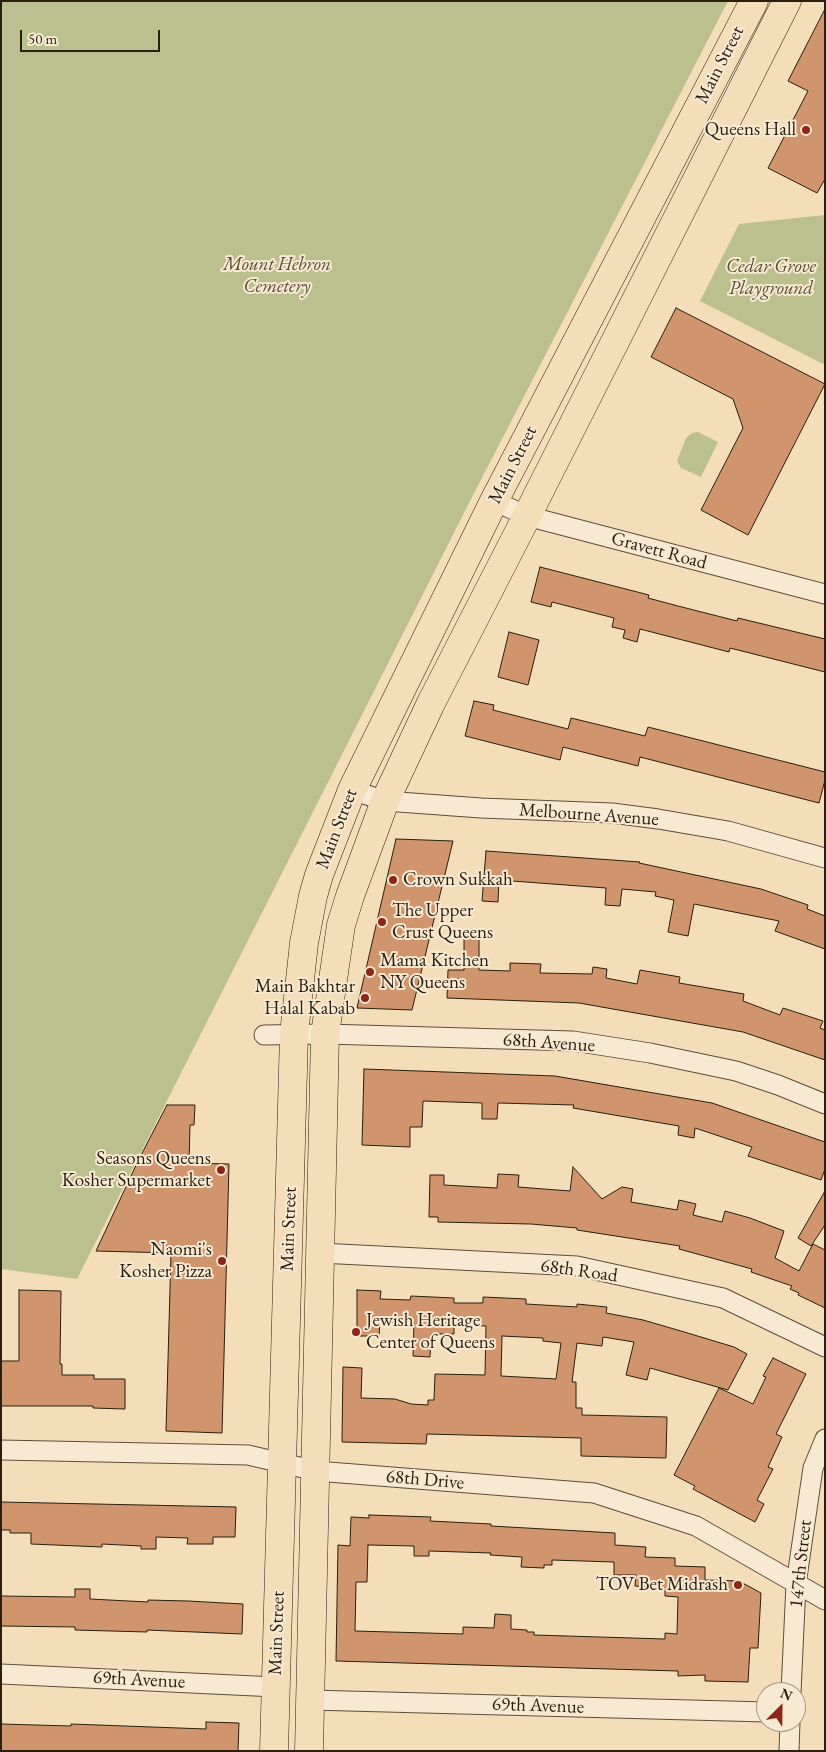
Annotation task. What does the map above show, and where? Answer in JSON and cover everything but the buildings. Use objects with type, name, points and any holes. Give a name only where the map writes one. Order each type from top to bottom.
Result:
[{"type":"main road","name":"Main Street","points":[[274,1751],[294,1034],[304,943],[313,896],[322,865],[352,790],[494,501],[754,1]]},
{"type":"main road","name":"Main Street","points":[[309,1751],[325,1034],[341,925],[385,801],[431,703],[786,1]]},
{"type":"street","name":"Gravett Road","points":[[494,501],[527,516],[825,594]]},
{"type":"street","name":"Melbourne Avenue","points":[[352,790],[385,801],[481,808],[612,813],[658,819],[728,831],[825,858]]},
{"type":"street","name":"68th Avenue","points":[[264,1035],[325,1034],[573,1041],[650,1053],[736,1071],[825,1104]]},
{"type":"street","name":"68th Road","points":[[320,1253],[577,1266],[723,1298],[825,1347]]},
{"type":"street","name":"147th Street","points":[[791,1682],[796,1584],[813,1468],[825,1438]]},
{"type":"street","name":"68th Drive","points":[[1,1450],[248,1456],[316,1471],[594,1493],[696,1526],[825,1600]]},
{"type":"street","name":"69th Avenue","points":[[1,1674],[276,1687]]},
{"type":"street","name":"69th Avenue","points":[[310,1700],[756,1712]]},
{"type":"street","points":[[789,1751],[790,1732]]},
{"type":"green space","name":"Mount Hebron Cemetery","points":[[1,1],[728,1],[469,503],[77,1279],[1,1269]]},
{"type":"green space","name":"Cedar Grove Playground","points":[[825,215],[825,365],[700,301],[739,224]]},
{"type":"green space","points":[[698,432],[718,442],[701,477],[681,468],[677,461],[686,438],[692,433]]},
{"type":"place","name":"Queens Hall","points":[[806,130]]},
{"type":"place","name":"Crown Sukkah","points":[[393,880]]},
{"type":"place","name":"The Upper Crust Queens","points":[[382,922]]},
{"type":"place","name":"Mama Kitchen NY Queens","points":[[370,972]]},
{"type":"place","name":"Main Bakhtar Halal Kabab","points":[[365,998]]},
{"type":"place","name":"Seasons Queens Kosher Supermarket","points":[[221,1170]]},
{"type":"place","name":"Naomi's Kosher Pizza","points":[[222,1261]]},
{"type":"place","name":"Jewish Heritage Center of Queens","points":[[356,1332]]},
{"type":"place","name":"TOV Bet Midrash","points":[[738,1585]]}]
